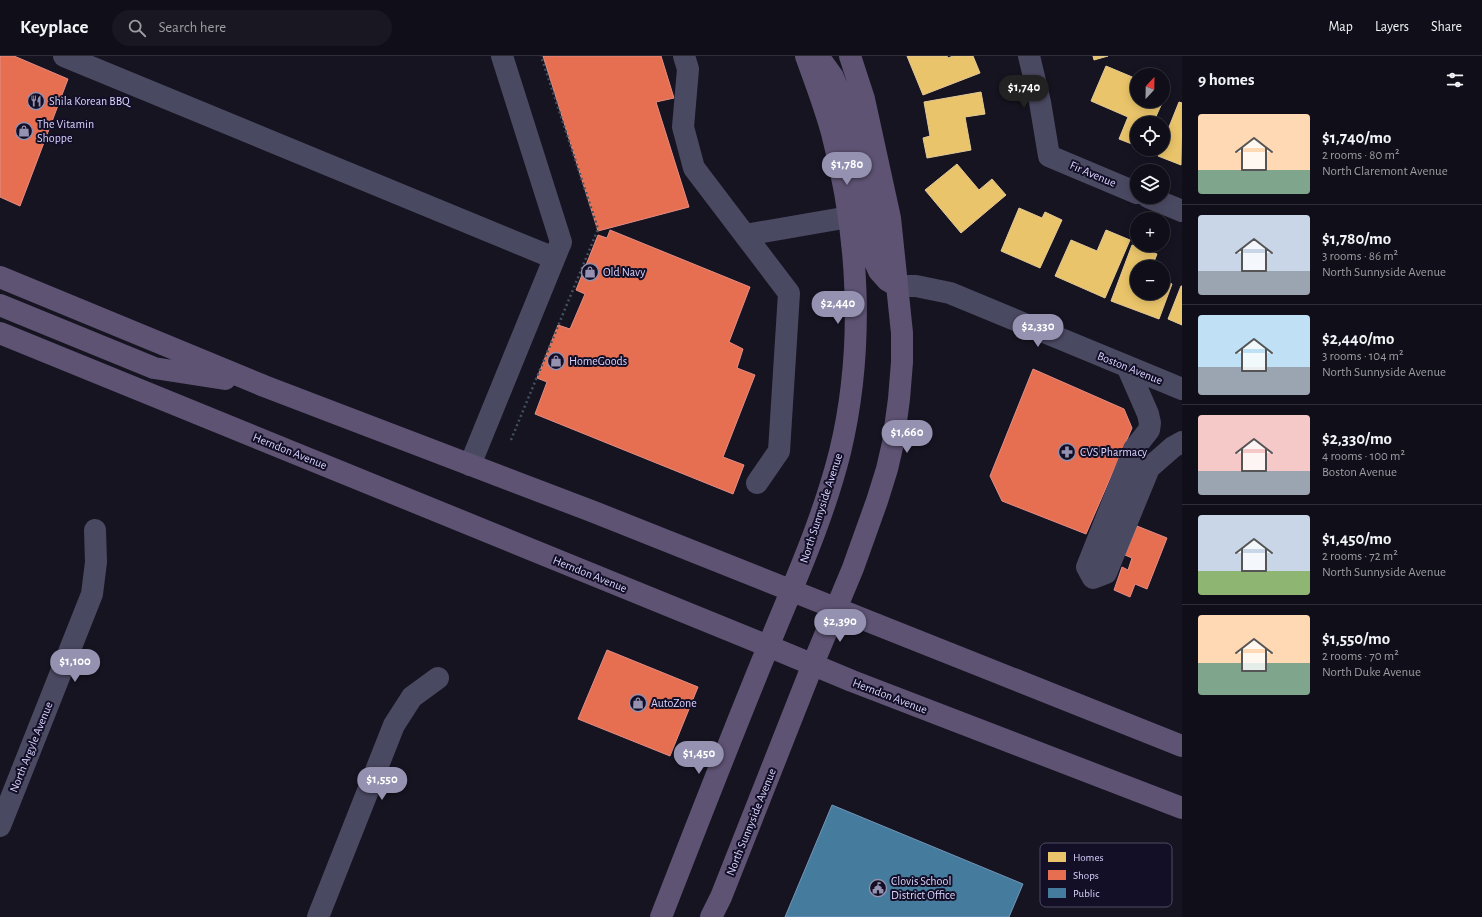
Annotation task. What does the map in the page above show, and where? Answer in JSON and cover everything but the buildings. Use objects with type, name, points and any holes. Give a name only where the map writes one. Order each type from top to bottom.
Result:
[{"type":"main road","name":"North Sunnyside Avenue","points":[[661,917],[768,646],[809,549],[829,490],[840,452],[846,422],[852,383],[856,307],[849,218],[843,181],[832,132],[806,56]]},
{"type":"main road","points":[[818,56],[833,77],[845,107],[855,141],[867,204],[872,250],[875,262],[879,271],[897,286]]},
{"type":"main road","name":"North Sunnyside Avenue","points":[[711,917],[721,897],[813,664],[854,568],[877,501],[893,443],[899,399],[902,362],[902,333],[890,218],[864,99],[850,56]]},
{"type":"main road","points":[[0,277],[264,386],[470,466],[594,512],[1182,746]]},
{"type":"main road","points":[[0,305],[154,368],[264,386]]},
{"type":"main road","name":"Herndon Avenue","points":[[0,333],[860,684],[1182,808]]},
{"type":"street","points":[[64,56],[554,258]]},
{"type":"street","points":[[470,466],[561,242],[502,56]]},
{"type":"street","points":[[684,56],[688,69],[683,127],[694,168],[789,293],[779,451],[757,483]]},
{"type":"street","name":"Fir Avenue","points":[[1029,56],[1040,102],[1049,156],[1130,190]]},
{"type":"street","points":[[1165,204],[1182,211]]},
{"type":"street","points":[[745,235],[849,218]]},
{"type":"street","name":"Boston Avenue","points":[[897,286],[916,286],[950,293],[1182,389]]},
{"type":"street","points":[[1127,366],[1148,414],[1150,422],[1149,430],[1134,449],[1087,567],[1093,578],[1106,573],[1149,468],[1173,447],[1182,442]]},
{"type":"street","name":"North Argyle Avenue","points":[[0,826],[92,594],[96,562],[95,530]]},
{"type":"street","points":[[318,917],[394,725],[412,697],[438,678]]},
{"type":"place","name":"Shila Korean BBQ","points":[[36,101]]},
{"type":"place","name":"The Vitamin Shoppe","points":[[24,131]]},
{"type":"place","name":"Old Navy","points":[[590,272]]},
{"type":"place","name":"HomeGoods","points":[[556,361]]},
{"type":"place","name":"CVS Pharmacy","points":[[1067,452]]},
{"type":"place","name":"AutoZone","points":[[638,703]]},
{"type":"place","name":"Clovis School District Office","points":[[878,888]]}]
